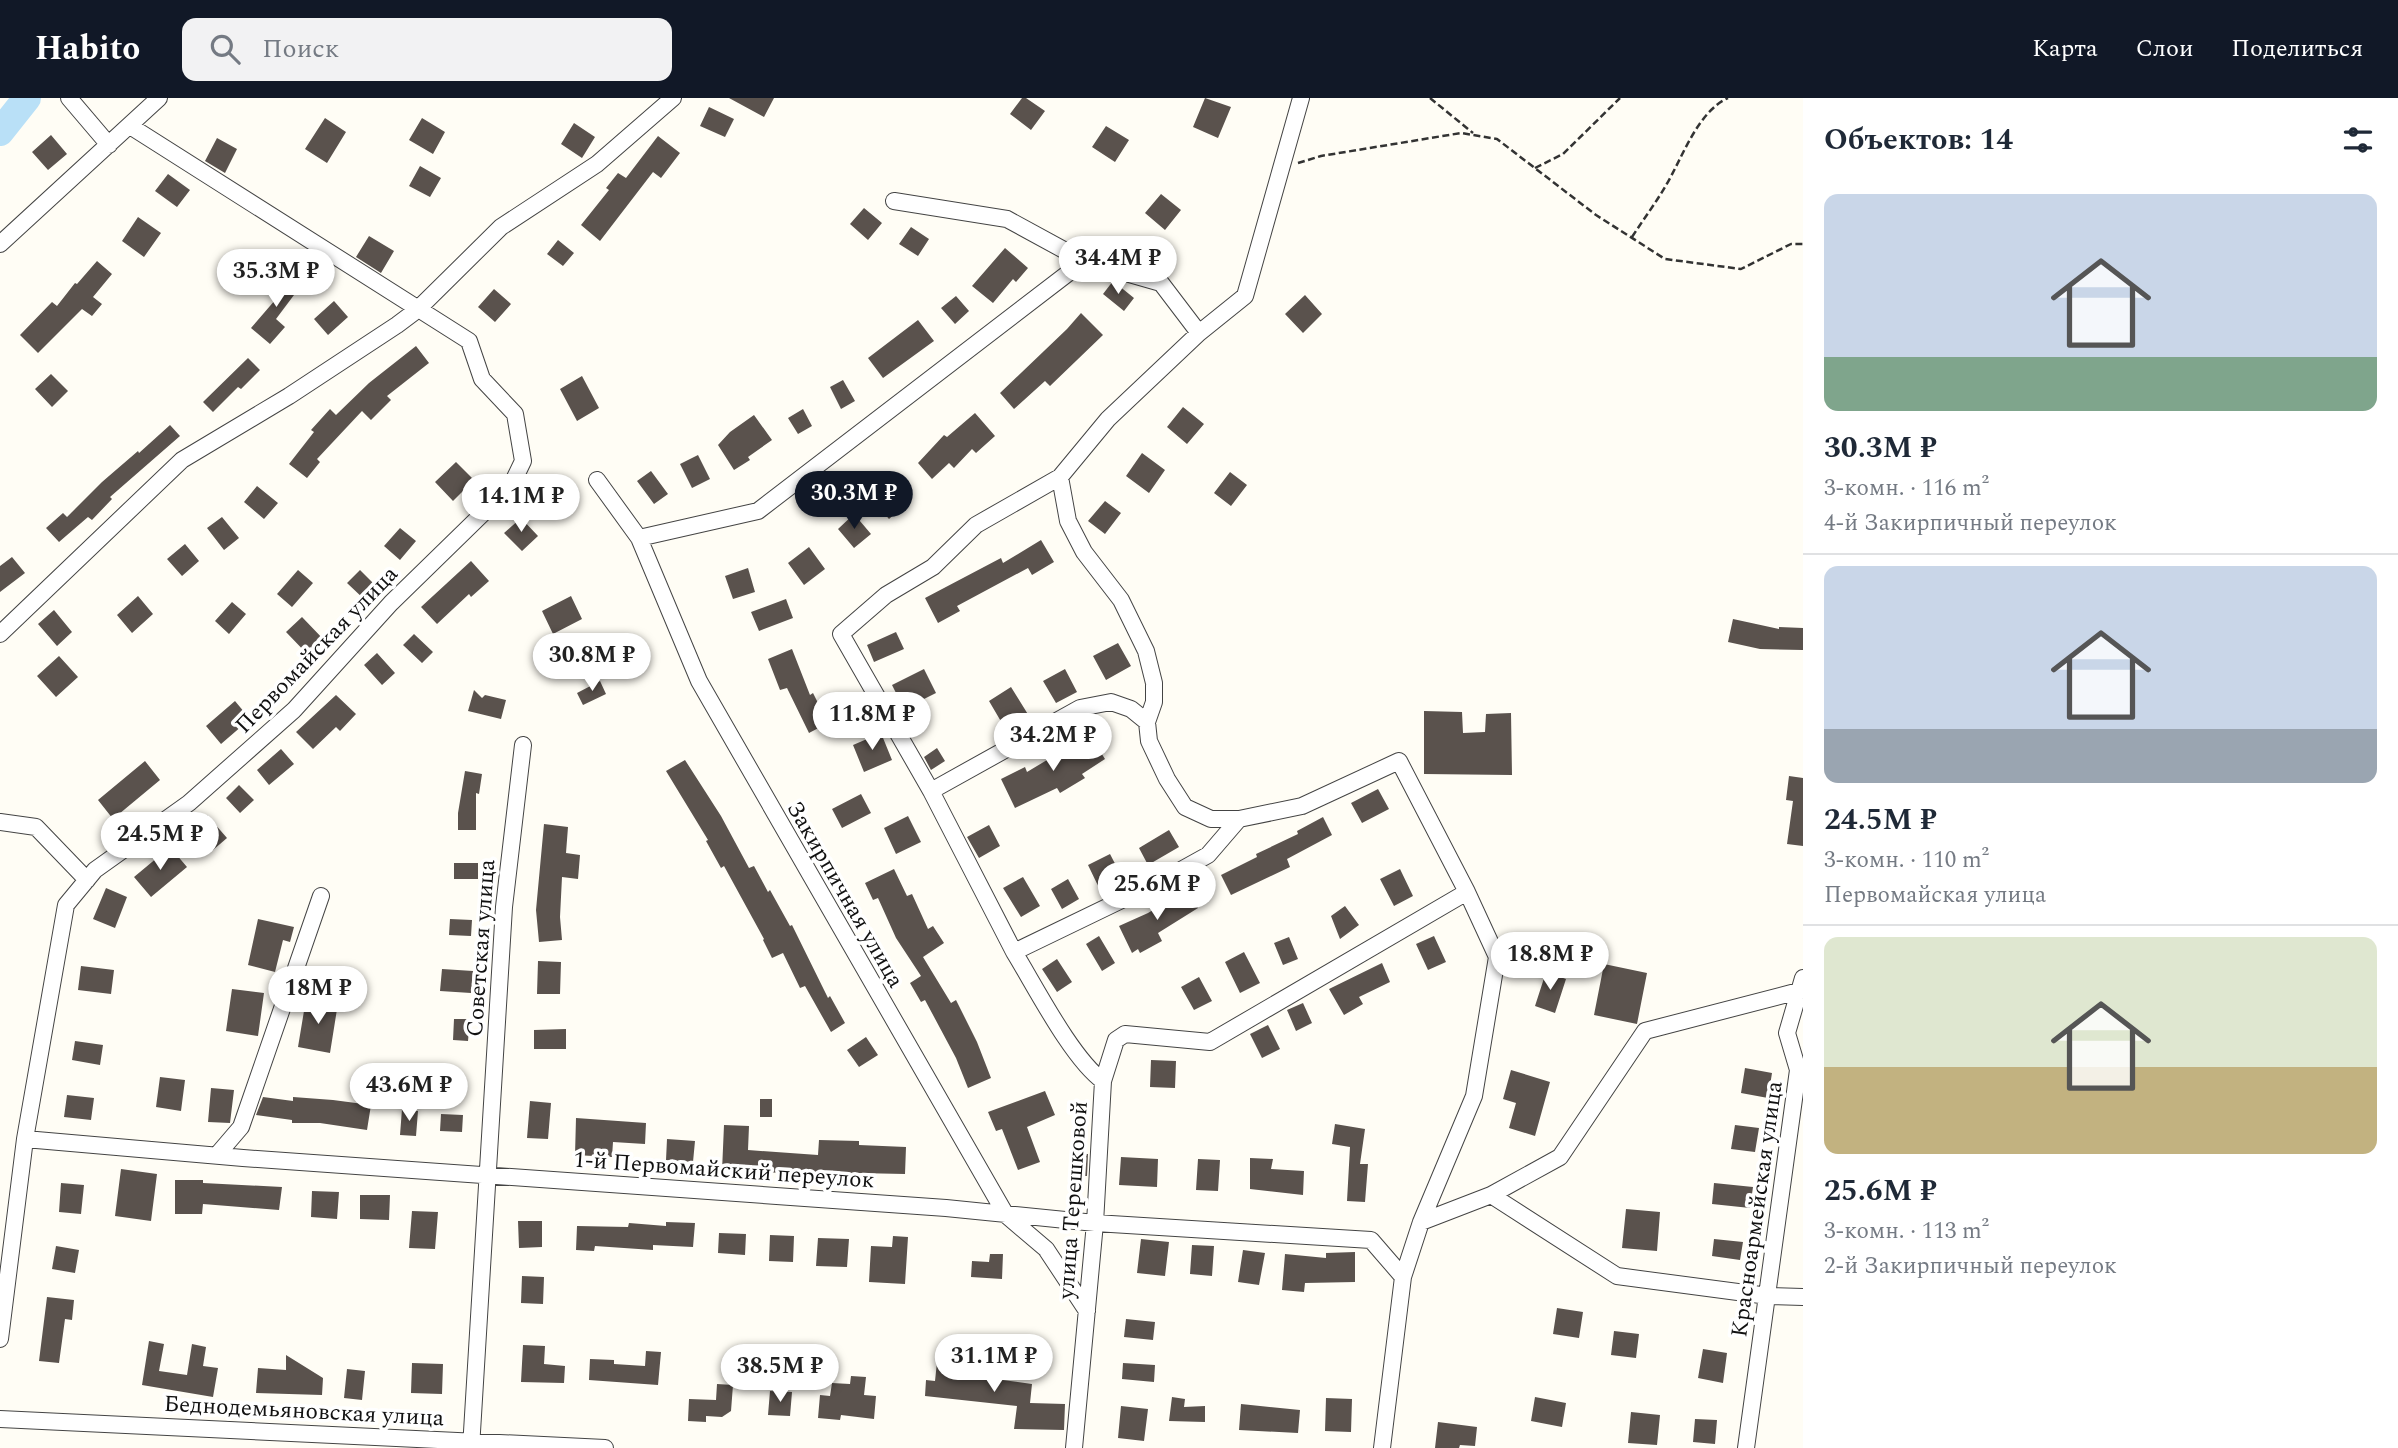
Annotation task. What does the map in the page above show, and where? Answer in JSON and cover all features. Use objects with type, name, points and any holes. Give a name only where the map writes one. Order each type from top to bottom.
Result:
[{"type":"street","points":[[69,98],[109,145]]},
{"type":"street","points":[[0,244],[159,98]]},
{"type":"street","points":[[0,634],[182,460],[289,396],[417,310],[501,227],[597,164],[673,98]]},
{"type":"street","points":[[1103,1081],[1094,1075],[1063,1034],[1014,952],[931,791],[841,634],[886,595],[933,567],[976,525],[1060,477],[1108,419],[1199,333],[1245,296],[1301,98]]},
{"type":"street","points":[[130,127],[417,310]]},
{"type":"street","points":[[894,201],[1006,219],[1084,261],[1161,283],[1199,333]]},
{"type":"street","points":[[639,538],[758,511],[1084,261]]},
{"type":"street","name":"Первомайская улица","points":[[0,1339],[25,1139],[66,905],[96,870],[189,803],[294,710],[391,603],[511,486],[523,461],[515,414],[482,379],[469,341],[417,310]]},
{"type":"street","points":[[1060,477],[1068,521],[1084,552],[1121,600],[1146,651],[1154,683],[1154,702],[1147,722],[1149,741],[1167,779],[1185,807],[1212,819],[1239,819],[1302,806],[1399,761],[1467,892],[1497,957],[1474,1096],[1421,1222],[1403,1277],[1382,1448]]},
{"type":"street","name":"Закирпичная улица","points":[[597,480],[639,538],[699,681],[1006,1215],[1046,1249],[1087,1311]]},
{"type":"street","points":[[931,791],[1080,708],[1111,702],[1131,709],[1147,722]]},
{"type":"street","name":"Советская улица","points":[[472,1444],[504,908],[523,745]]},
{"type":"street","points":[[1014,952],[1163,880],[1208,855],[1239,819]]},
{"type":"street","points":[[0,822],[36,827],[87,880]]},
{"type":"street","name":"улица Терешковой","points":[[1074,1448],[1095,1223],[1103,1081],[1116,1040],[1125,1034],[1210,1042],[1467,892]]},
{"type":"street","points":[[217,1155],[241,1127],[321,896]]},
{"type":"street","points":[[1421,1222],[1491,1195],[1560,1157],[1645,1031],[1801,985]]},
{"type":"street","name":"Красноармейская улица","points":[[1746,1448],[1798,1070],[1795,1033],[1801,985]]},
{"type":"street","name":"1-й Первомайский переулок","points":[[25,1139],[946,1208],[1095,1223],[1371,1240],[1403,1277]]},
{"type":"street","points":[[1491,1195],[1617,1276],[1768,1296],[1803,1297]]},
{"type":"street","name":"Беднодемьяновская улица","points":[[0,1419],[472,1444],[605,1448]]},
{"type":"path","points":[[1430,98],[1476,136]]},
{"type":"path","points":[[1535,168],[1563,154],[1620,98]]},
{"type":"path","points":[[1632,237],[1666,185],[1691,137],[1718,102],[1728,98]]},
{"type":"path","points":[[1282,167],[1321,156],[1461,133],[1497,139],[1596,215],[1665,258],[1741,269],[1791,244],[1803,244]]},
{"type":"building","points":[[729,98],[774,98],[764,117]]},
{"type":"building","points":[[1022,98],[1045,111],[1031,130],[1010,114]]},
{"type":"building","points":[[1205,98],[1231,107],[1218,138],[1193,127]]},
{"type":"building","points":[[709,107],[734,119],[725,137],[700,126]]},
{"type":"building","points":[[325,118],[346,132],[327,163],[305,149]]},
{"type":"building","points":[[422,118],[445,132],[433,154],[409,140]]},
{"type":"building","points":[[574,123],[595,137],[582,158],[561,144]]},
{"type":"building","points":[[1106,126],[1129,140],[1115,162],[1092,147]]},
{"type":"building","points":[[51,135],[67,154],[48,170],[32,152]]},
{"type":"building","points":[[658,136],[680,153],[661,178],[653,172],[600,241],[581,225],[609,190],[606,188],[618,173],[626,178]]},
{"type":"building","points":[[217,138],[237,149],[225,173],[205,161]]},
{"type":"building","points":[[420,166],[441,178],[430,197],[409,186]]},
{"type":"building","points":[[168,174],[190,190],[177,207],[155,191]]},
{"type":"building","points":[[1161,194],[1181,210],[1165,230],[1145,213]]},
{"type":"building","points":[[864,208],[882,223],[868,240],[850,224]]},
{"type":"building","points":[[138,217],[161,233],[144,257],[122,241]]},
{"type":"building","points":[[911,227],[929,239],[918,256],[899,244]]},
{"type":"building","points":[[369,236],[394,251],[381,273],[356,257]]},
{"type":"building","points":[[558,240],[574,253],[563,266],[547,254]]},
{"type":"building","points":[[1005,248],[1028,268],[1016,282],[1013,279],[993,303],[972,286]]},
{"type":"building","points":[[97,261],[112,274],[93,297],[102,304],[92,316],[82,309],[38,353],[20,335],[52,302],[57,306]]},
{"type":"building","points":[[281,273],[300,287],[276,319],[285,327],[270,344],[251,328],[276,299],[267,293]]},
{"type":"building","points":[[1113,281],[1134,298],[1124,311],[1103,294]]},
{"type":"building","points":[[494,289],[511,304],[495,322],[478,307]]},
{"type":"building","points":[[1305,295],[1322,314],[1303,333],[1285,314]]},
{"type":"building","points":[[956,296],[969,311],[955,324],[941,308]]},
{"type":"building","points":[[334,301],[348,317],[328,335],[314,319]]},
{"type":"building","points":[[1081,313],[1103,335],[1050,386],[1045,381],[1014,409],[1000,393]]},
{"type":"building","points":[[918,320],[934,341],[883,378],[868,358]]},
{"type":"building","points":[[416,346],[429,363],[387,396],[391,400],[371,420],[362,411],[317,459],[320,462],[307,478],[289,464],[314,432],[311,430],[330,409],[336,415],[369,383]]},
{"type":"building","points":[[248,358],[260,370],[213,412],[203,402]]},
{"type":"building","points":[[51,374],[68,391],[52,407],[35,389]]},
{"type":"building","points":[[582,376],[599,408],[577,421],[560,389]]},
{"type":"building","points":[[843,380],[855,401],[841,409],[830,387]]},
{"type":"building","points":[[1183,407],[1204,424],[1187,444],[1167,427]]},
{"type":"building","points":[[803,409],[812,426],[798,434],[788,418]]},
{"type":"building","points":[[975,413],[995,436],[976,453],[972,449],[954,468],[949,463],[932,479],[918,463],[944,435],[947,437]]},
{"type":"building","points":[[754,415],[772,440],[734,470],[718,445],[730,432]]},
{"type":"building","points":[[170,425],[180,436],[110,497],[112,499],[92,520],[88,517],[59,542],[46,528],[63,513],[67,517],[102,482]]},
{"type":"building","points":[[1142,453],[1165,470],[1149,493],[1126,476]]},
{"type":"building","points":[[698,455],[710,479],[692,488],[680,464]]},
{"type":"building","points":[[456,462],[474,480],[453,501],[435,482]]},
{"type":"building","points":[[651,471],[668,494],[654,504],[637,481]]},
{"type":"building","points":[[1230,472],[1247,485],[1231,506],[1214,493]]},
{"type":"building","points":[[887,485],[905,505],[889,519],[871,498]]},
{"type":"building","points":[[257,486],[278,503],[264,519],[244,502]]},
{"type":"building","points":[[1105,501],[1121,513],[1105,534],[1088,521]]},
{"type":"building","points":[[854,514],[871,534],[854,548],[838,529]]},
{"type":"building","points":[[222,517],[239,538],[224,550],[207,528]]},
{"type":"building","points":[[521,518],[538,536],[522,551],[504,533]]},
{"type":"building","points":[[400,528],[416,541],[400,560],[384,546]]},
{"type":"building","points":[[1041,540],[1054,562],[1032,575],[1028,568],[957,606],[960,611],[938,623],[925,598],[1001,558],[1003,563]]},
{"type":"building","points":[[185,544],[199,561],[182,576],[167,559]]},
{"type":"building","points":[[809,547],[825,569],[804,585],[788,563]]},
{"type":"building","points":[[12,557],[25,573],[0,592],[0,566]]},
{"type":"building","points":[[471,561],[489,581],[471,597],[469,594],[437,624],[421,607]]},
{"type":"building","points":[[748,568],[755,592],[733,599],[725,576]]},
{"type":"building","points":[[298,570],[313,583],[292,607],[277,594]]},
{"type":"building","points":[[360,570],[377,587],[365,600],[347,583]]},
{"type":"building","points":[[138,596],[153,614],[132,633],[117,615]]},
{"type":"building","points":[[571,596],[582,619],[553,634],[542,611]]},
{"type":"building","points":[[786,599],[793,618],[759,631],[751,612]]},
{"type":"building","points":[[232,602],[246,614],[229,634],[215,621]]},
{"type":"building","points":[[54,610],[72,632],[57,646],[38,624]]},
{"type":"building","points":[[302,617],[326,642],[310,657],[286,632]]},
{"type":"building","points":[[1733,619],[1779,629],[1803,628],[1803,650],[1760,649],[1728,642]]},
{"type":"building","points":[[896,632],[904,649],[874,662],[867,645]]},
{"type":"building","points":[[414,634],[433,652],[422,663],[403,645]]},
{"type":"building","points":[[598,643],[609,660],[586,675],[575,658]]},
{"type":"building","points":[[1118,643],[1131,666],[1106,680],[1093,656]]},
{"type":"building","points":[[792,649],[810,695],[813,693],[828,723],[809,733],[787,688],[780,690],[768,659]]},
{"type":"building","points":[[377,653],[395,673],[382,685],[364,665]]},
{"type":"building","points":[[59,656],[78,677],[56,697],[37,676]]},
{"type":"building","points":[[924,669],[936,693],[904,709],[892,685]]},
{"type":"building","points":[[1065,669],[1077,692],[1056,703],[1043,681]]},
{"type":"building","points":[[600,681],[606,694],[583,705],[577,693]]},
{"type":"building","points":[[1011,687],[1029,716],[1006,730],[989,701]]},
{"type":"building","points":[[474,690],[482,698],[485,695],[506,700],[501,719],[468,711]]},
{"type":"building","points":[[336,695],[356,714],[340,731],[336,727],[313,749],[296,732]]},
{"type":"building","points":[[235,701],[250,719],[221,744],[206,726]]},
{"type":"building","points":[[1424,711],[1462,712],[1463,733],[1485,732],[1486,714],[1511,713],[1512,775],[1424,774]]},
{"type":"building","points":[[881,733],[892,760],[864,772],[853,745]]},
{"type":"building","points":[[1091,737],[1105,759],[1082,774],[1085,778],[1060,793],[1057,788],[1015,808],[1001,779],[1025,767],[1027,772]]},
{"type":"building","points":[[937,748],[945,761],[931,770],[924,757]]},
{"type":"building","points":[[281,749],[294,764],[269,785],[257,770]]},
{"type":"building","points":[[685,760],[721,816],[749,868],[754,866],[768,892],[770,890],[790,926],[792,925],[828,998],[830,996],[845,1023],[831,1032],[805,986],[800,988],[783,953],[772,958],[724,866],[721,868],[706,841],[708,840],[666,771]]},
{"type":"building","points":[[145,761],[160,780],[113,819],[98,800]]},
{"type":"building","points":[[465,771],[482,774],[479,794],[476,793],[476,830],[458,830]]},
{"type":"building","points":[[1789,776],[1803,778],[1803,846],[1787,844],[1793,801],[1786,800]]},
{"type":"building","points":[[239,785],[254,800],[240,813],[226,798]]},
{"type":"building","points":[[1378,789],[1389,809],[1362,823],[1351,803]]},
{"type":"building","points":[[861,794],[871,813],[842,828],[832,809]]},
{"type":"building","points":[[207,815],[227,838],[213,850],[193,827]]},
{"type":"building","points":[[908,816],[921,842],[896,854],[884,828]]},
{"type":"building","points":[[1323,817],[1332,835],[1287,859],[1290,867],[1231,895],[1221,875],[1298,834],[1297,831]]},
{"type":"building","points":[[544,824],[568,827],[566,853],[580,855],[578,879],[562,877],[562,940],[539,942],[536,910]]},
{"type":"building","points":[[989,825],[1000,846],[979,858],[967,837]]},
{"type":"building","points":[[1169,830],[1179,847],[1148,865],[1139,848]]},
{"type":"building","points":[[170,847],[187,867],[151,897],[134,877]]},
{"type":"building","points":[[1110,854],[1124,881],[1101,892],[1088,865]]},
{"type":"building","points":[[454,863],[478,863],[478,879],[454,879]]},
{"type":"building","points":[[894,869],[907,896],[912,894],[928,929],[933,926],[944,943],[923,957],[951,1003],[956,1000],[991,1078],[968,1088],[956,1058],[925,1000],[921,1002],[910,983],[921,976],[896,938],[878,898],[873,900],[865,883]]},
{"type":"building","points":[[1400,869],[1413,896],[1394,906],[1380,879]]},
{"type":"building","points":[[1023,877],[1040,906],[1021,917],[1003,888]]},
{"type":"building","points":[[1068,879],[1079,899],[1062,909],[1051,889]]},
{"type":"building","points":[[106,888],[127,897],[115,928],[93,919]]},
{"type":"building","points":[[1187,889],[1198,908],[1158,933],[1162,941],[1140,953],[1138,949],[1132,953],[1119,926],[1148,913]]},
{"type":"building","points":[[1345,906],[1359,925],[1340,939],[1331,916]]},
{"type":"building","points":[[258,919],[294,927],[290,942],[283,940],[275,972],[248,965]]},
{"type":"building","points":[[450,919],[472,920],[471,936],[449,935]]},
{"type":"building","points":[[1099,936],[1115,963],[1102,971],[1086,944]]},
{"type":"building","points":[[1434,936],[1446,962],[1428,970],[1416,944]]},
{"type":"building","points":[[1289,937],[1298,959],[1283,965],[1274,943]]},
{"type":"building","points":[[1244,952],[1260,983],[1240,993],[1225,962]]},
{"type":"building","points":[[1057,959],[1072,982],[1057,992],[1042,969]]},
{"type":"building","points":[[538,961],[561,962],[560,994],[537,994]]},
{"type":"building","points":[[1382,963],[1390,982],[1359,997],[1363,1004],[1344,1015],[1329,989]]},
{"type":"building","points":[[1604,964],[1647,973],[1637,1024],[1594,1015]]},
{"type":"building","points":[[81,966],[114,970],[111,994],[78,990]]},
{"type":"building","points":[[442,969],[473,971],[471,993],[440,991]]},
{"type":"building","points":[[1546,972],[1566,979],[1555,1013],[1535,1006]]},
{"type":"building","points":[[1199,977],[1212,1001],[1194,1010],[1181,987]]},
{"type":"building","points":[[232,989],[264,993],[258,1036],[226,1031]]},
{"type":"building","points":[[306,999],[338,1003],[330,1053],[298,1047]]},
{"type":"building","points":[[1303,1003],[1312,1023],[1296,1031],[1287,1010]]},
{"type":"building","points":[[454,1019],[470,1019],[468,1041],[453,1040]]},
{"type":"building","points":[[1268,1025],[1280,1049],[1262,1058],[1250,1034]]},
{"type":"building","points":[[566,1029],[566,1049],[534,1049],[534,1030]]},
{"type":"building","points":[[866,1037],[878,1055],[859,1067],[847,1050]]},
{"type":"building","points":[[75,1041],[103,1045],[100,1065],[72,1060]]},
{"type":"building","points":[[1151,1060],[1176,1061],[1175,1088],[1150,1087]]},
{"type":"building","points":[[1745,1068],[1772,1073],[1768,1098],[1741,1093]]},
{"type":"building","points":[[1511,1070],[1550,1082],[1535,1136],[1509,1128],[1516,1103],[1503,1099]]},
{"type":"building","points":[[160,1077],[185,1080],[181,1111],[156,1107]]},
{"type":"building","points":[[211,1088],[234,1090],[230,1123],[208,1122]]},
{"type":"building","points":[[1045,1091],[1055,1115],[1027,1127],[1040,1162],[1018,1170],[1002,1129],[996,1131],[988,1112]]},
{"type":"building","points":[[67,1095],[94,1098],[91,1120],[64,1117]]},
{"type":"building","points":[[263,1097],[293,1101],[293,1097],[371,1105],[367,1130],[320,1123],[292,1123],[292,1120],[256,1115]]},
{"type":"building","points":[[760,1099],[772,1099],[772,1117],[760,1117]]},
{"type":"building","points":[[530,1101],[551,1103],[548,1139],[527,1138]]},
{"type":"building","points":[[402,1109],[418,1111],[416,1136],[400,1135]]},
{"type":"building","points":[[441,1114],[463,1115],[462,1132],[440,1131]]},
{"type":"building","points":[[576,1118],[646,1123],[645,1144],[613,1142],[612,1157],[575,1155]]},
{"type":"building","points":[[1335,1124],[1365,1129],[1360,1164],[1368,1164],[1365,1202],[1347,1201],[1350,1147],[1332,1144]]},
{"type":"building","points":[[724,1125],[749,1126],[748,1150],[818,1155],[819,1140],[859,1141],[859,1145],[906,1147],[905,1174],[722,1171]]},
{"type":"building","points":[[1735,1125],[1759,1128],[1755,1152],[1731,1149]]},
{"type":"building","points":[[667,1139],[695,1141],[693,1162],[666,1160]]},
{"type":"building","points":[[1071,1153],[1088,1154],[1087,1176],[1071,1176]]},
{"type":"building","points":[[1121,1157],[1158,1159],[1157,1187],[1119,1185]]},
{"type":"building","points":[[1250,1158],[1273,1159],[1271,1169],[1304,1171],[1303,1195],[1250,1189]]},
{"type":"building","points":[[1198,1159],[1220,1160],[1218,1191],[1196,1190]]},
{"type":"building","points":[[121,1169],[157,1174],[151,1221],[115,1216]]},
{"type":"building","points":[[175,1180],[282,1187],[279,1210],[203,1204],[202,1214],[175,1214]]},
{"type":"building","points":[[61,1183],[84,1185],[81,1214],[59,1212]]},
{"type":"building","points":[[1714,1183],[1753,1187],[1750,1208],[1712,1204]]},
{"type":"building","points":[[312,1191],[339,1192],[337,1219],[311,1217]]},
{"type":"building","points":[[360,1195],[390,1195],[389,1220],[360,1219]]},
{"type":"building","points":[[1626,1209],[1660,1212],[1657,1251],[1622,1248]]},
{"type":"building","points":[[412,1211],[438,1212],[435,1249],[409,1248]]},
{"type":"building","points":[[518,1221],[542,1221],[542,1247],[519,1248]]},
{"type":"building","points":[[666,1222],[695,1223],[693,1247],[653,1245],[653,1250],[595,1246],[594,1251],[576,1250],[577,1226],[628,1227],[629,1223],[666,1226]]},
{"type":"building","points":[[719,1233],[746,1234],[745,1255],[718,1253]]},
{"type":"building","points":[[770,1235],[794,1236],[793,1262],[769,1261]]},
{"type":"building","points":[[893,1236],[908,1237],[905,1284],[869,1282],[871,1246],[892,1247]]},
{"type":"building","points":[[818,1238],[849,1239],[847,1267],[816,1266]]},
{"type":"building","points":[[1141,1239],[1169,1242],[1165,1276],[1137,1273]]},
{"type":"building","points":[[1714,1239],[1743,1242],[1740,1260],[1712,1256]]},
{"type":"building","points":[[1192,1245],[1214,1246],[1212,1276],[1190,1274]]},
{"type":"building","points":[[56,1246],[79,1250],[75,1273],[52,1269]]},
{"type":"building","points":[[1243,1250],[1265,1253],[1259,1285],[1238,1282]]},
{"type":"building","points":[[1355,1252],[1355,1282],[1305,1283],[1304,1292],[1282,1290],[1285,1254],[1326,1258],[1326,1253]]},
{"type":"building","points":[[990,1254],[1003,1254],[1002,1279],[971,1277],[972,1261],[989,1262]]},
{"type":"building","points":[[522,1276],[544,1277],[543,1304],[521,1303]]},
{"type":"building","points":[[47,1297],[74,1300],[72,1320],[65,1319],[59,1363],[39,1361]]},
{"type":"building","points":[[1557,1308],[1583,1312],[1579,1338],[1553,1334]]},
{"type":"building","points":[[1126,1319],[1155,1322],[1153,1340],[1124,1337]]},
{"type":"building","points":[[1614,1331],[1639,1334],[1636,1358],[1611,1355]]},
{"type":"building","points":[[149,1341],[164,1344],[159,1371],[187,1375],[192,1344],[206,1347],[203,1366],[218,1368],[213,1397],[142,1385]]},
{"type":"building","points":[[523,1345],[545,1346],[544,1364],[565,1366],[564,1383],[521,1382]]},
{"type":"building","points":[[1703,1349],[1727,1353],[1723,1383],[1698,1378]]},
{"type":"building","points":[[646,1351],[661,1352],[658,1385],[589,1380],[590,1359],[645,1366]]},
{"type":"building","points":[[286,1355],[323,1378],[322,1395],[256,1393],[258,1368],[286,1370]]},
{"type":"building","points":[[947,1358],[963,1359],[963,1365],[996,1368],[995,1379],[1032,1384],[1030,1403],[1065,1404],[1064,1430],[1014,1429],[1017,1406],[925,1396],[926,1380],[935,1381],[937,1362],[946,1364]]},
{"type":"building","points":[[412,1363],[443,1364],[442,1394],[411,1393]]},
{"type":"building","points":[[1123,1363],[1155,1365],[1154,1382],[1122,1379]]},
{"type":"building","points":[[347,1369],[365,1371],[362,1400],[344,1398]]},
{"type":"building","points":[[851,1376],[866,1377],[864,1395],[876,1396],[874,1419],[841,1415],[840,1420],[818,1418],[820,1395],[830,1396],[832,1383],[850,1384]]},
{"type":"building","points":[[717,1384],[733,1385],[731,1411],[722,1417],[706,1416],[706,1422],[688,1421],[689,1399],[716,1400]]},
{"type":"building","points":[[770,1391],[792,1392],[790,1416],[768,1415]]},
{"type":"building","points":[[1172,1397],[1185,1399],[1184,1407],[1205,1406],[1205,1422],[1169,1421]]},
{"type":"building","points":[[1535,1397],[1566,1403],[1562,1427],[1531,1421]]},
{"type":"building","points":[[1326,1398],[1352,1399],[1351,1432],[1325,1431]]},
{"type":"building","points":[[1241,1404],[1300,1410],[1298,1433],[1239,1430]]},
{"type":"building","points":[[1121,1406],[1148,1409],[1144,1441],[1118,1438]]},
{"type":"building","points":[[1631,1412],[1660,1415],[1657,1445],[1628,1443]]},
{"type":"building","points":[[1695,1419],[1717,1420],[1715,1444],[1693,1442]]},
{"type":"building","points":[[1438,1422],[1477,1427],[1475,1446],[1435,1448]]},
{"type":"waterway","points":[[0,132],[27,98]]}]
